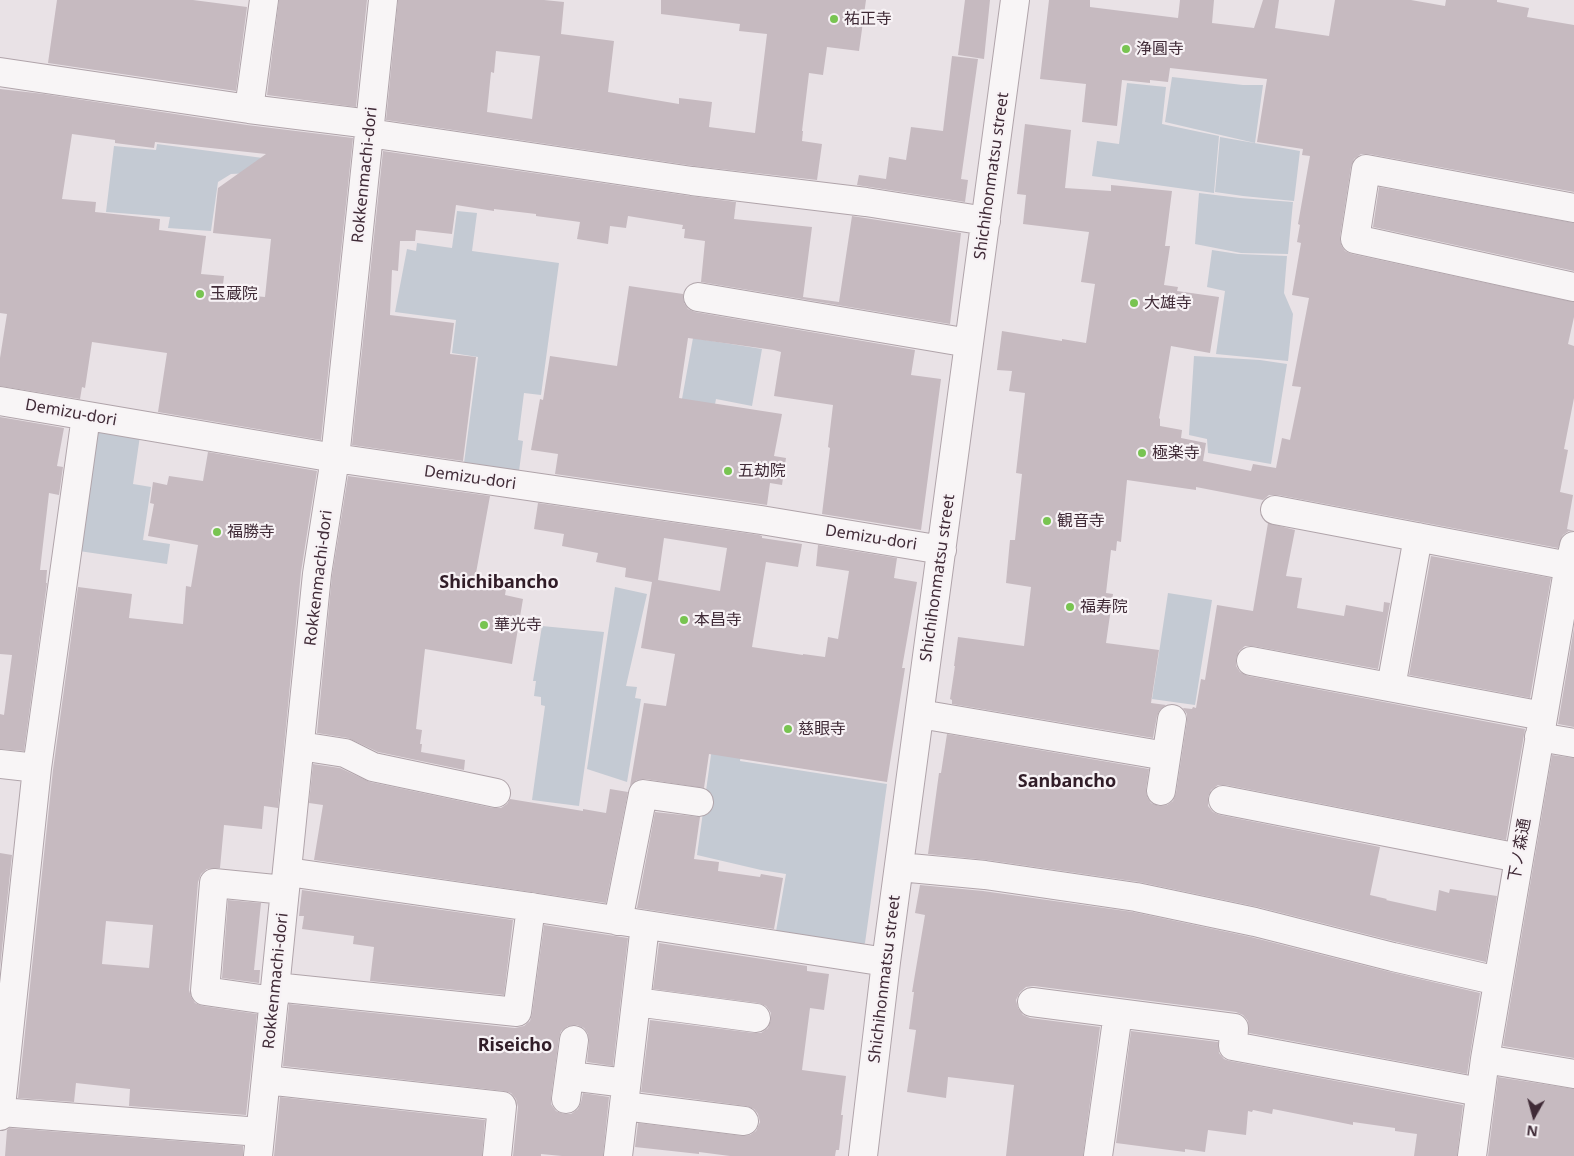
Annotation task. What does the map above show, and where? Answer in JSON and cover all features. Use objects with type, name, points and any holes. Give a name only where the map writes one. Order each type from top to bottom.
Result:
[{"type":"street","points":[[249,109],[264,0]]},
{"type":"street","name":"Rokkenmachi-dori","points":[[259,1144],[317,574],[335,458],[383,0]]},
{"type":"street","name":"Shichihonmatsu street","points":[[863,1156],[886,962],[1015,0]]},
{"type":"street","points":[[0,72],[249,109],[692,181],[866,202],[986,221]]},
{"type":"street","points":[[1574,208],[1366,169],[1355,239],[1574,287]]},
{"type":"street","points":[[698,297],[969,343]]},
{"type":"street","name":"Demizu-dori","points":[[0,401],[335,458],[751,519],[942,550]]},
{"type":"street","points":[[0,1116],[11,900],[37,768],[86,416]]},
{"type":"street","points":[[1275,510],[1571,566]]},
{"type":"street","points":[[1391,687],[1418,537]]},
{"type":"street","name":"下ノ森通","points":[[1472,1156],[1498,981],[1541,727],[1571,566]]},
{"type":"street","points":[[1252,661],[1391,687],[1541,727],[1574,743]]},
{"type":"street","points":[[920,714],[1166,756]]},
{"type":"street","points":[[1161,791],[1172,719]]},
{"type":"street","points":[[300,746],[345,754],[373,767],[496,793]]},
{"type":"street","points":[[0,764],[37,768]]},
{"type":"street","points":[[618,921],[642,794],[699,802]]},
{"type":"street","points":[[1223,800],[1519,858]]},
{"type":"street","points":[[899,867],[985,875],[1136,897],[1255,922],[1498,981]]},
{"type":"street","points":[[531,907],[517,1012],[274,994],[205,991],[214,883],[287,881],[531,907],[886,962]]},
{"type":"street","points":[[618,1156],[645,925]]},
{"type":"street","points":[[636,1002],[756,1018]]},
{"type":"street","points":[[1032,1002],[1234,1028],[1232,1046],[1480,1092]]},
{"type":"street","points":[[1098,1156],[1118,1013]]},
{"type":"street","points":[[574,1040],[568,1088],[625,1095],[744,1121]]},
{"type":"street","points":[[1485,1060],[1574,1074]]},
{"type":"street","points":[[266,1080],[502,1106],[497,1156]]},
{"type":"street","points":[[0,1112],[259,1144]]},
{"type":"shaded area","points":[[1172,77],[1243,85],[1263,85],[1255,143],[1165,122]]},
{"type":"shaded area","points":[[1127,83],[1166,87],[1162,124],[1219,136],[1214,193],[1092,176],[1097,141],[1119,144]]},
{"type":"shaded area","points":[[1220,137],[1300,151],[1294,201],[1215,192]]},
{"type":"shaded area","points":[[157,144],[293,162],[292,171],[231,174],[218,182],[211,231],[168,228],[170,217],[106,212],[114,146],[156,150]]},
{"type":"shaded area","points":[[1199,193],[1293,202],[1288,254],[1241,253],[1195,244]]},
{"type":"shaded area","points":[[457,211],[477,213],[472,251],[559,263],[541,395],[524,393],[518,440],[523,441],[519,471],[464,463],[478,357],[452,353],[456,320],[395,312],[407,249],[416,251],[417,243],[452,248]]},
{"type":"shaded area","points":[[1212,250],[1238,254],[1287,256],[1284,293],[1293,314],[1288,361],[1216,354],[1225,291],[1207,287]]},
{"type":"shaded area","points":[[693,338],[762,349],[752,406],[716,399],[714,410],[680,410]]},
{"type":"shaded area","points":[[1194,356],[1260,360],[1287,364],[1271,464],[1208,453],[1207,439],[1189,435]]},
{"type":"shaded area","points":[[97,430],[140,436],[133,484],[151,487],[143,540],[170,544],[167,564],[79,551]]},
{"type":"shaded area","points":[[615,587],[647,594],[626,686],[637,687],[635,698],[641,699],[627,782],[587,769]]},
{"type":"shaded area","points":[[1168,593],[1212,600],[1195,705],[1152,699]]},
{"type":"shaded area","points":[[542,626],[604,632],[579,806],[532,800],[545,706],[541,705],[541,697],[534,696],[536,681],[533,681]]},
{"type":"shaded area","points":[[717,712],[747,717],[740,761],[887,784],[865,943],[856,951],[775,937],[786,874],[697,855]]},
{"type":"building","points":[[57,0],[193,0],[247,7],[236,91],[48,63]]},
{"type":"building","points":[[279,0],[367,0],[356,107],[267,95]]},
{"type":"building","points":[[398,0],[544,0],[564,2],[561,34],[614,41],[608,92],[679,104],[679,98],[712,102],[709,127],[755,133],[767,34],[739,31],[740,24],[661,14],[661,0],[866,0],[859,51],[827,47],[823,75],[809,73],[802,141],[822,144],[817,180],[694,166],[386,120]],"holes":[[[496,51],[540,56],[532,119],[487,112],[491,72],[494,73]]]},
{"type":"building","points":[[965,0],[990,0],[984,59],[958,55]]},
{"type":"building","points":[[1049,0],[1090,0],[1090,7],[1178,18],[1180,0],[1214,0],[1212,23],[1254,28],[1263,0],[1279,0],[1275,28],[1329,36],[1335,0],[1411,0],[1445,6],[1446,0],[1497,0],[1497,2],[1529,8],[1527,17],[1574,25],[1574,192],[1361,154],[1354,159],[1351,167],[1340,237],[1341,245],[1345,251],[1352,254],[1574,302],[1574,317],[1568,344],[1574,346],[1574,398],[1564,449],[1568,450],[1560,492],[1573,495],[1567,529],[1574,531],[1569,531],[1563,535],[1558,548],[1278,495],[1269,495],[1263,500],[1196,487],[1196,490],[1127,480],[1121,542],[1117,541],[1116,551],[1111,550],[1106,593],[1113,594],[1106,643],[1159,650],[1151,703],[1166,705],[1157,716],[1153,738],[952,704],[950,699],[958,637],[1024,646],[1031,587],[1006,583],[1010,540],[1015,540],[1022,474],[1016,473],[1025,393],[1009,391],[1012,371],[997,370],[1002,331],[1086,343],[1095,284],[1081,282],[1089,232],[1023,224],[1026,195],[1017,194],[1025,124],[1071,130],[1065,188],[1111,191],[1111,185],[1172,191],[1165,246],[1170,246],[1164,285],[1178,287],[1177,291],[1219,297],[1210,353],[1171,346],[1159,418],[1160,426],[1182,430],[1181,438],[1206,443],[1203,461],[1251,471],[1253,464],[1276,468],[1282,438],[1290,440],[1301,387],[1292,386],[1309,298],[1292,295],[1301,243],[1297,242],[1300,225],[1298,224],[1310,156],[1302,155],[1303,149],[1257,142],[1267,79],[1170,68],[1168,82],[1150,80],[1150,83],[1122,80],[1117,126],[1082,122],[1086,84],[1040,79]]},
{"type":"building","points":[[952,56],[978,59],[961,179],[968,180],[965,202],[857,185],[859,175],[886,179],[889,157],[906,160],[911,127],[943,131]]},
{"type":"building","points":[[0,89],[247,125],[353,138],[321,440],[158,412],[167,353],[92,342],[85,388],[82,387],[80,399],[0,386],[0,358],[7,314],[0,313]],"holes":[[[72,134],[115,140],[115,143],[154,148],[155,142],[266,154],[218,188],[213,233],[271,239],[265,297],[222,293],[224,276],[201,274],[206,236],[159,230],[160,219],[95,212],[96,202],[62,199]]]},
{"type":"building","points":[[383,151],[736,202],[734,219],[812,227],[803,297],[839,302],[852,216],[961,233],[950,324],[701,282],[705,241],[684,238],[685,229],[682,229],[683,225],[628,216],[626,228],[610,226],[608,244],[577,239],[580,222],[536,216],[536,214],[494,209],[494,211],[456,205],[452,234],[416,230],[415,241],[400,241],[398,271],[392,270],[390,315],[454,323],[450,354],[476,357],[463,461],[352,445]]},
{"type":"building","points":[[1379,187],[1574,223],[1574,271],[1373,227]]},
{"type":"building","points":[[629,286],[683,294],[684,303],[688,309],[695,312],[915,350],[911,375],[941,379],[921,530],[822,514],[833,405],[774,396],[781,352],[774,350],[688,338],[679,398],[782,414],[774,456],[786,458],[782,485],[770,483],[767,505],[555,474],[558,454],[531,450],[540,399],[543,400],[550,356],[617,366]]},
{"type":"building","points":[[0,417],[64,428],[57,466],[63,467],[59,495],[49,493],[40,570],[47,570],[47,583],[24,751],[0,749],[0,714],[4,715],[12,655],[0,654]]},
{"type":"building","points":[[208,452],[317,471],[301,572],[278,808],[264,806],[262,829],[224,825],[220,868],[207,869],[201,874],[198,882],[189,990],[191,997],[195,1003],[203,1006],[257,1014],[246,1115],[129,1106],[130,1089],[76,1083],[74,1102],[18,1098],[53,770],[78,587],[132,594],[129,618],[183,624],[186,586],[191,587],[198,545],[148,536],[154,504],[150,503],[153,482],[167,485],[169,476],[203,481]],"holes":[[[106,921],[153,925],[149,968],[102,964]]]},
{"type":"building","points":[[348,476],[490,496],[474,584],[506,589],[505,595],[523,599],[512,664],[425,649],[416,729],[422,730],[421,752],[465,760],[464,770],[378,752],[348,738],[317,733],[332,576]]},
{"type":"building","points":[[538,503],[759,535],[762,538],[802,544],[798,567],[766,562],[752,647],[825,657],[828,637],[838,639],[849,571],[816,566],[818,545],[897,558],[894,578],[917,582],[902,668],[905,668],[887,782],[709,754],[704,788],[645,779],[637,780],[630,786],[644,703],[666,706],[675,654],[641,648],[652,582],[625,577],[626,568],[596,562],[598,553],[562,546],[564,534],[534,529]],"holes":[[[664,538],[727,548],[720,591],[658,580]]]},
{"type":"building","points":[[1268,523],[1295,530],[1286,576],[1302,578],[1297,608],[1344,616],[1346,605],[1383,612],[1384,602],[1390,603],[1378,669],[1245,646],[1239,651],[1236,659],[1236,666],[1240,672],[1248,676],[1525,729],[1506,840],[1226,785],[1218,785],[1211,790],[1208,797],[1208,806],[1213,812],[1220,815],[1380,847],[1370,895],[1386,900],[1436,911],[1439,890],[1449,893],[1450,889],[1497,896],[1486,962],[1258,907],[1139,882],[987,860],[928,854],[939,773],[941,773],[947,734],[1149,769],[1146,789],[1147,797],[1151,803],[1159,806],[1167,805],[1173,801],[1176,793],[1187,721],[1187,714],[1183,708],[1196,708],[1201,679],[1205,680],[1217,605],[1253,611]]},
{"type":"building","points":[[1431,556],[1551,578],[1530,698],[1409,675]]},
{"type":"building","points":[[1574,628],[1574,727],[1558,724]]},
{"type":"building","points":[[1552,755],[1574,758],[1574,1058],[1503,1046]]},
{"type":"building","points":[[313,764],[340,768],[370,782],[493,808],[501,808],[510,799],[606,813],[610,789],[628,792],[606,903],[314,860],[323,805],[309,803]]},
{"type":"building","points":[[655,812],[700,817],[694,859],[719,862],[718,871],[760,877],[761,874],[783,878],[774,929],[637,908]]},
{"type":"building","points":[[0,853],[12,855],[0,968]]},
{"type":"building","points":[[920,885],[983,891],[1133,912],[1251,937],[1480,993],[1467,1074],[1249,1033],[1248,1021],[1243,1015],[1236,1012],[1034,986],[1026,987],[1020,992],[1016,1000],[1018,1008],[1023,1015],[1030,1018],[1100,1027],[1083,1156],[1006,1156],[1014,1085],[948,1077],[946,1098],[907,1092],[916,1030],[909,1029],[914,992],[912,992],[925,915],[915,913]]},
{"type":"building","points":[[302,890],[513,920],[504,995],[370,981],[374,947],[353,944],[354,936],[302,929],[304,916],[299,916]]},
{"type":"building","points":[[228,900],[261,903],[254,970],[260,970],[259,983],[222,978]]},
{"type":"building","points":[[544,925],[628,938],[613,1066],[587,1062],[588,1034],[584,1028],[577,1025],[568,1026],[561,1031],[559,1038],[551,1097],[551,1104],[556,1111],[571,1114],[578,1109],[583,1093],[609,1097],[603,1156],[541,1154],[541,1156],[513,1156],[518,1107],[516,1099],[511,1093],[504,1091],[283,1066],[289,1004],[515,1028],[524,1026],[530,1021],[532,1014]]},
{"type":"building","points":[[659,943],[807,966],[807,971],[829,974],[824,1010],[810,1008],[802,1070],[846,1076],[839,1150],[836,1150],[835,1156],[730,1156],[635,1147],[638,1123],[743,1136],[750,1135],[756,1131],[760,1122],[758,1114],[754,1109],[746,1106],[641,1092],[650,1020],[761,1033],[768,1028],[771,1020],[771,1013],[766,1006],[758,1003],[653,989]]},
{"type":"building","points":[[1131,1031],[1218,1042],[1219,1053],[1224,1059],[1230,1061],[1463,1105],[1457,1156],[1414,1156],[1417,1134],[1395,1131],[1395,1128],[1353,1122],[1353,1125],[1273,1109],[1272,1114],[1253,1110],[1252,1112],[1248,1111],[1246,1135],[1208,1130],[1205,1152],[1185,1149],[1185,1152],[1116,1143]]},
{"type":"building","points":[[1498,1077],[1574,1089],[1574,1156],[1488,1156]]},
{"type":"building","points":[[280,1097],[485,1120],[482,1156],[274,1156]]},
{"type":"building","points":[[9,1128],[243,1146],[243,1156],[5,1156],[7,1130]]},
{"type":"place","name":"祐正寺","points":[[834,19]]},
{"type":"place","name":"浄圓寺","points":[[1126,49]]},
{"type":"place","name":"玉蔵院","points":[[200,294]]},
{"type":"place","name":"大雄寺","points":[[1134,303]]},
{"type":"place","name":"極楽寺","points":[[1142,453]]},
{"type":"place","name":"五劫院","points":[[728,471]]},
{"type":"place","name":"観音寺","points":[[1047,521]]},
{"type":"place","name":"福勝寺","points":[[217,532]]},
{"type":"place","name":"福寿院","points":[[1070,607]]},
{"type":"place","name":"本昌寺","points":[[684,620]]},
{"type":"place","name":"華光寺","points":[[484,625]]},
{"type":"place","name":"慈眼寺","points":[[788,729]]},
{"type":"district","name":"Shichibancho","points":[[499,583]]},
{"type":"district","name":"Sanbancho","points":[[1067,782]]},
{"type":"district","name":"Riseicho","points":[[515,1046]]}]
